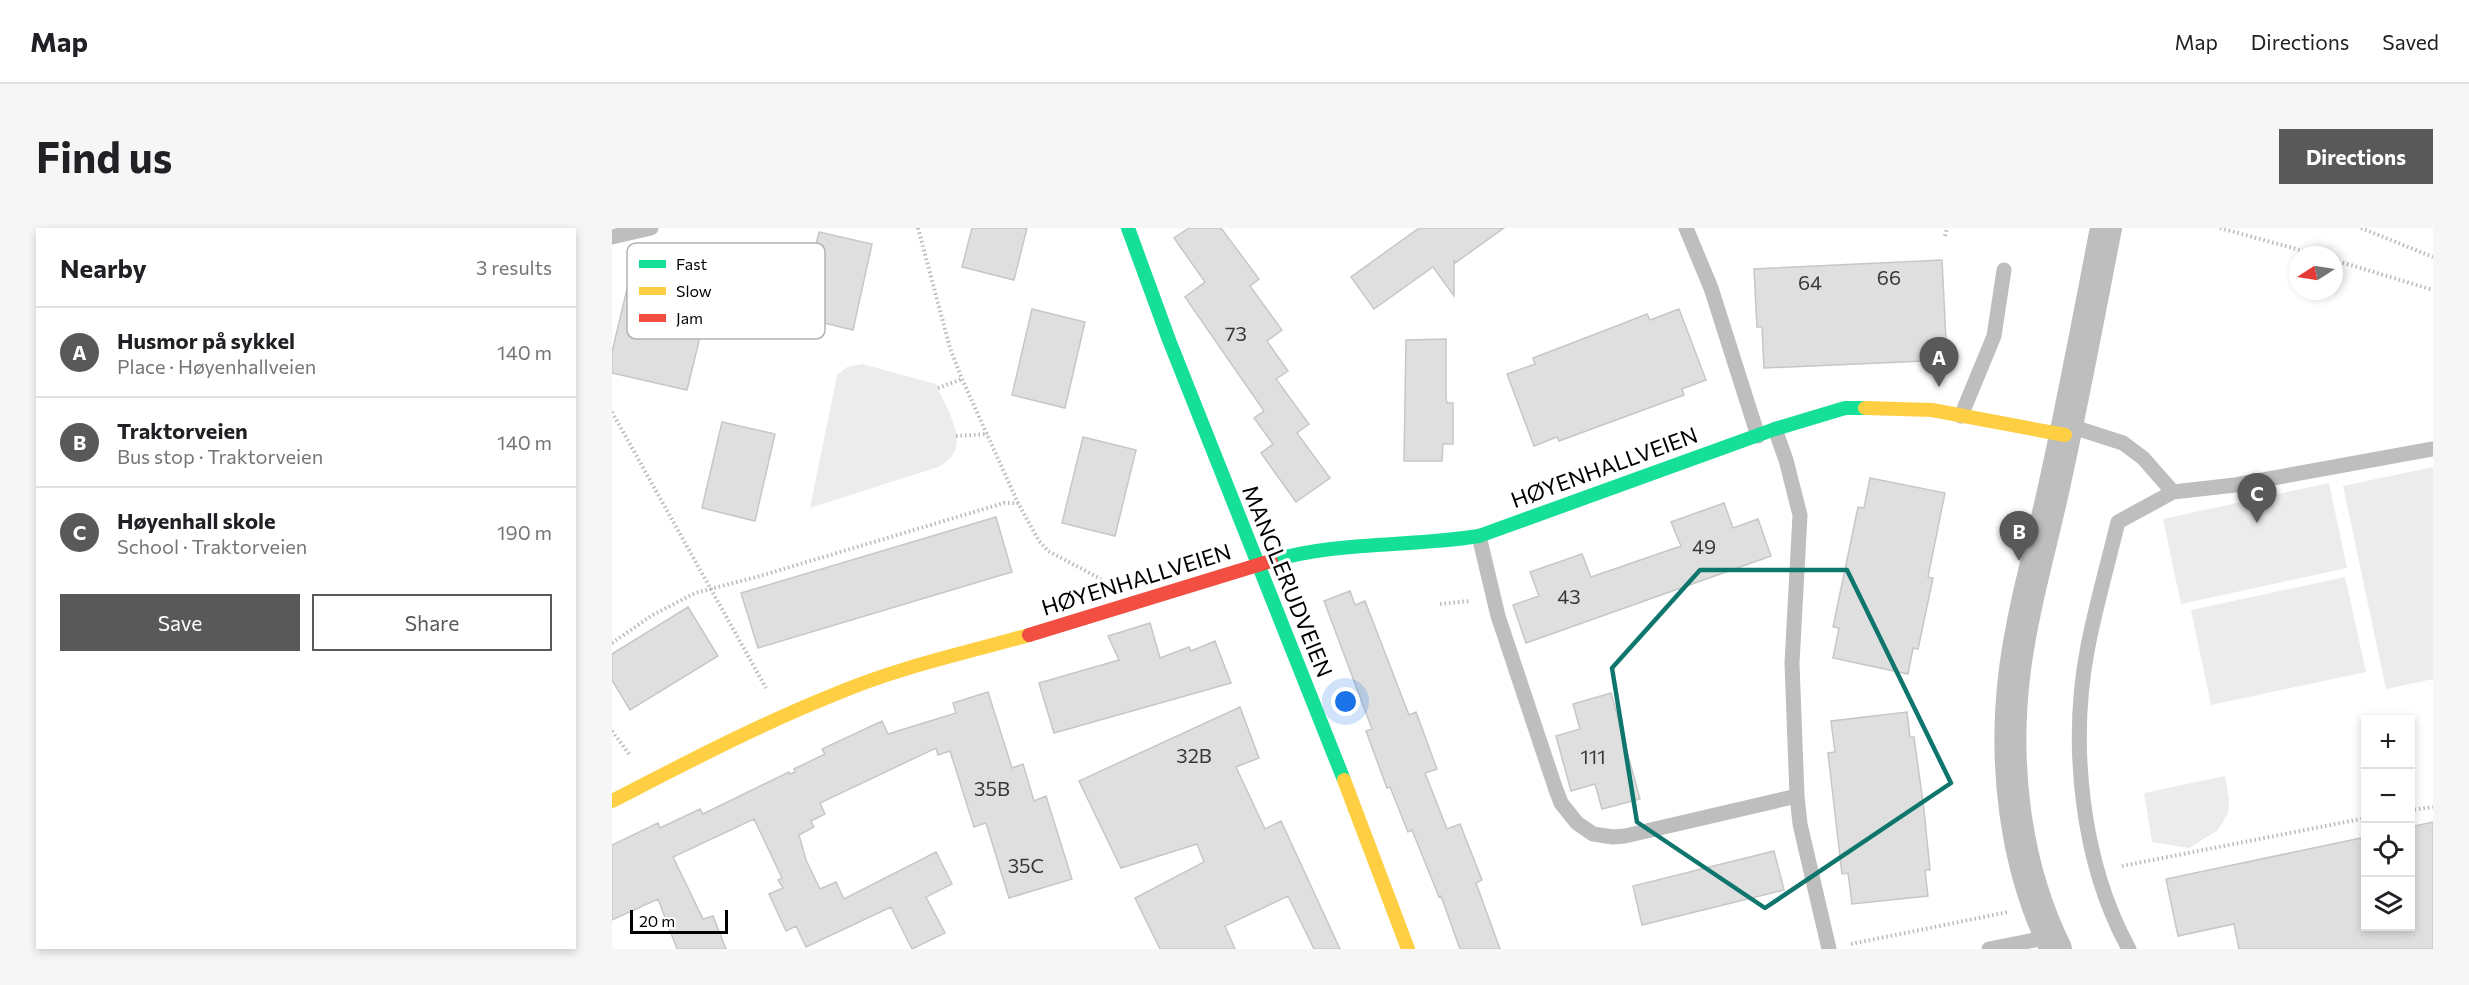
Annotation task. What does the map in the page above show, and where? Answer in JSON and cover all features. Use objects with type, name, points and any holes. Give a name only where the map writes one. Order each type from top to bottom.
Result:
[{"type":"street","name":"MANGLERUDVEIEN","points":[[1128,228],[1169,340],[1336,759],[1408,949]]},
{"type":"street","points":[[2053,943],[2031,884],[2019,833],[2010,754],[2010,716],[2023,624],[2066,430],[2106,228]]},
{"type":"street","name":"HØYENHALLVEIEN","points":[[612,801],[732,740],[839,692],[898,672],[1279,559],[1333,550],[1443,542],[1479,536],[1775,429],[1845,408],[1932,410],[2066,430]]},
{"type":"lane","points":[[612,237],[651,228]]},
{"type":"lane","points":[[1686,228],[1711,288],[1758,436]]},
{"type":"lane","points":[[1961,416],[1994,336],[2004,270]]},
{"type":"lane","points":[[1775,429],[1786,460],[1800,515],[1792,663],[1797,796],[1800,824],[1829,949]]},
{"type":"lane","points":[[2066,430],[2123,443],[2143,458],[2173,492]]},
{"type":"lane","points":[[2129,949],[2101,885],[2080,773],[2079,742],[2088,647],[2118,522],[2173,492],[2235,485],[2433,449]]},
{"type":"lane","points":[[1479,536],[1498,616],[1555,787],[1561,803],[1577,823],[1593,834],[1625,836],[1797,796]]},
{"type":"lane","points":[[1989,949],[2053,943]]},
{"type":"path","points":[[918,228],[950,348],[1018,502],[1043,546],[1059,559],[1111,584],[1119,608]]},
{"type":"path","points":[[1945,236],[1947,228]]},
{"type":"path","points":[[2220,228],[2289,247]]},
{"type":"path","points":[[2361,228],[2433,257]]},
{"type":"path","points":[[2343,263],[2433,291]]},
{"type":"path","points":[[938,388],[962,379]]},
{"type":"path","points":[[613,415],[782,718]]},
{"type":"path","points":[[956,436],[988,434]]},
{"type":"path","points":[[612,643],[651,616],[695,593],[838,554],[1004,503],[1018,502]]},
{"type":"path","points":[[612,731],[633,759]]},
{"type":"path","points":[[2415,809],[2433,807]]},
{"type":"path","points":[[2098,871],[2361,819]]},
{"type":"path","points":[[1829,949],[1982,919],[2015,910]]},
{"type":"highlighted area","points":[[1700,570],[1847,570],[1951,783],[1765,908],[1637,822],[1612,668]]},
{"type":"shaded area","points":[[862,364],[936,384],[955,428],[957,439],[955,450],[949,459],[938,467],[810,508],[837,375],[847,367]]},
{"type":"shaded area","points":[[2433,467],[2433,679],[2386,689],[2343,486]]},
{"type":"shaded area","points":[[2329,483],[2347,568],[2181,604],[2163,519]]},
{"type":"shaded area","points":[[2345,577],[2366,672],[2211,705],[2191,610]]},
{"type":"shaded area","points":[[2225,776],[2229,799],[2228,813],[2218,830],[2189,848],[2152,842],[2144,793]]},
{"type":"building","points":[[972,228],[1027,228],[1014,280],[962,267]]},
{"type":"building","points":[[1189,228],[1221,228],[1259,279],[1250,286],[1282,330],[1267,341],[1288,371],[1276,379],[1309,424],[1297,433],[1330,478],[1296,502],[1261,453],[1273,444],[1254,418],[1264,411],[1185,297],[1205,282],[1174,238]]},
{"type":"building","points":[[1419,228],[1504,228],[1455,263],[1454,260],[1454,296],[1433,267],[1374,309],[1351,277]]},
{"type":"building","points":[[819,232],[872,244],[853,330],[825,323],[825,243],[816,243]]},
{"type":"building","points":[[1942,260],[1947,360],[1764,368],[1762,327],[1757,327],[1754,269]]},
{"type":"building","points":[[627,289],[627,339],[699,339],[687,390],[612,373],[612,352]]},
{"type":"building","points":[[1032,309],[1085,322],[1065,408],[1012,395]]},
{"type":"building","points":[[1679,309],[1706,380],[1682,389],[1684,395],[1559,441],[1557,437],[1534,446],[1507,374],[1535,364],[1533,358],[1647,314],[1650,320]]},
{"type":"building","points":[[1446,339],[1446,398],[1447,403],[1453,403],[1453,444],[1443,444],[1442,461],[1404,461],[1406,340]]},
{"type":"building","points":[[722,422],[775,434],[755,521],[702,508]]},
{"type":"building","points":[[1083,437],[1136,450],[1115,536],[1062,523]]},
{"type":"building","points":[[1870,478],[1945,493],[1928,577],[1933,578],[1918,649],[1913,648],[1908,674],[1833,658],[1839,628],[1833,627],[1858,507],[1864,508]]},
{"type":"building","points":[[1724,503],[1733,528],[1758,519],[1771,556],[1526,643],[1513,605],[1539,596],[1530,572],[1582,554],[1591,577],[1681,546],[1671,522]]},
{"type":"building","points":[[996,517],[1012,572],[758,648],[741,593]]},
{"type":"building","points":[[1350,591],[1355,605],[1365,601],[1409,715],[1416,712],[1437,769],[1425,773],[1447,829],[1460,824],[1482,880],[1476,883],[1500,949],[1460,949],[1441,896],[1439,897],[1412,830],[1408,832],[1390,787],[1387,788],[1366,731],[1372,729],[1324,601]]},
{"type":"building","points":[[688,607],[718,656],[630,710],[612,680],[612,654]]},
{"type":"building","points":[[1150,623],[1160,658],[1189,647],[1191,651],[1215,641],[1231,683],[1054,733],[1039,683],[1119,660],[1108,636]]},
{"type":"building","points":[[988,692],[1012,768],[1023,764],[1034,801],[1046,796],[1072,879],[1009,898],[986,823],[974,827],[950,751],[938,755],[936,748],[820,803],[825,814],[811,821],[814,827],[799,835],[806,860],[820,889],[836,882],[844,899],[936,852],[952,884],[926,897],[945,933],[912,949],[891,907],[806,947],[796,926],[786,931],[769,894],[783,888],[778,880],[782,878],[754,819],[673,857],[703,919],[713,916],[726,949],[677,949],[658,899],[612,920],[612,845],[658,823],[660,828],[700,809],[703,814],[789,772],[790,774],[795,772],[794,769],[825,754],[822,749],[882,721],[888,734],[956,713],[953,703]]},
{"type":"building","points":[[1611,693],[1640,799],[1602,809],[1595,784],[1571,791],[1556,736],[1580,729],[1573,704]]},
{"type":"building","points":[[1240,707],[1259,758],[1236,767],[1265,829],[1281,821],[1340,949],[1314,949],[1288,896],[1225,926],[1235,949],[1160,949],[1135,898],[1204,862],[1197,844],[1121,868],[1079,781]]},
{"type":"building","points":[[1907,712],[1910,737],[1914,737],[1924,810],[1930,870],[1925,870],[1928,896],[1852,904],[1848,873],[1842,874],[1828,753],[1835,752],[1831,721]]},
{"type":"building","points":[[2433,822],[2433,949],[2239,949],[2234,924],[2178,936],[2166,879],[2361,838],[2361,931],[2415,931],[2415,826]]},
{"type":"building","points":[[1774,851],[1784,890],[1642,925],[1633,886]]},
{"type":"traffic: fast","points":[[1128,228],[1169,340],[1344,780]]},
{"type":"traffic: fast","points":[[1271,561],[1322,550],[1479,536],[1775,429],[1845,408],[1865,408]]},
{"type":"traffic: slow","points":[[1865,408],[1932,410],[2065,435]]},
{"type":"traffic: slow","points":[[612,801],[752,731],[861,684],[909,668],[1029,635]]},
{"type":"traffic: slow","points":[[1344,780],[1408,949]]},
{"type":"traffic: jam","points":[[1029,635],[1271,561]]},
{"type":"place","name":"Husmor på sykkel","points":[[1939,387]]},
{"type":"place","name":"Høyenhall skole","points":[[2257,523]]},
{"type":"place","name":"Traktorveien","points":[[2019,561]]}]
